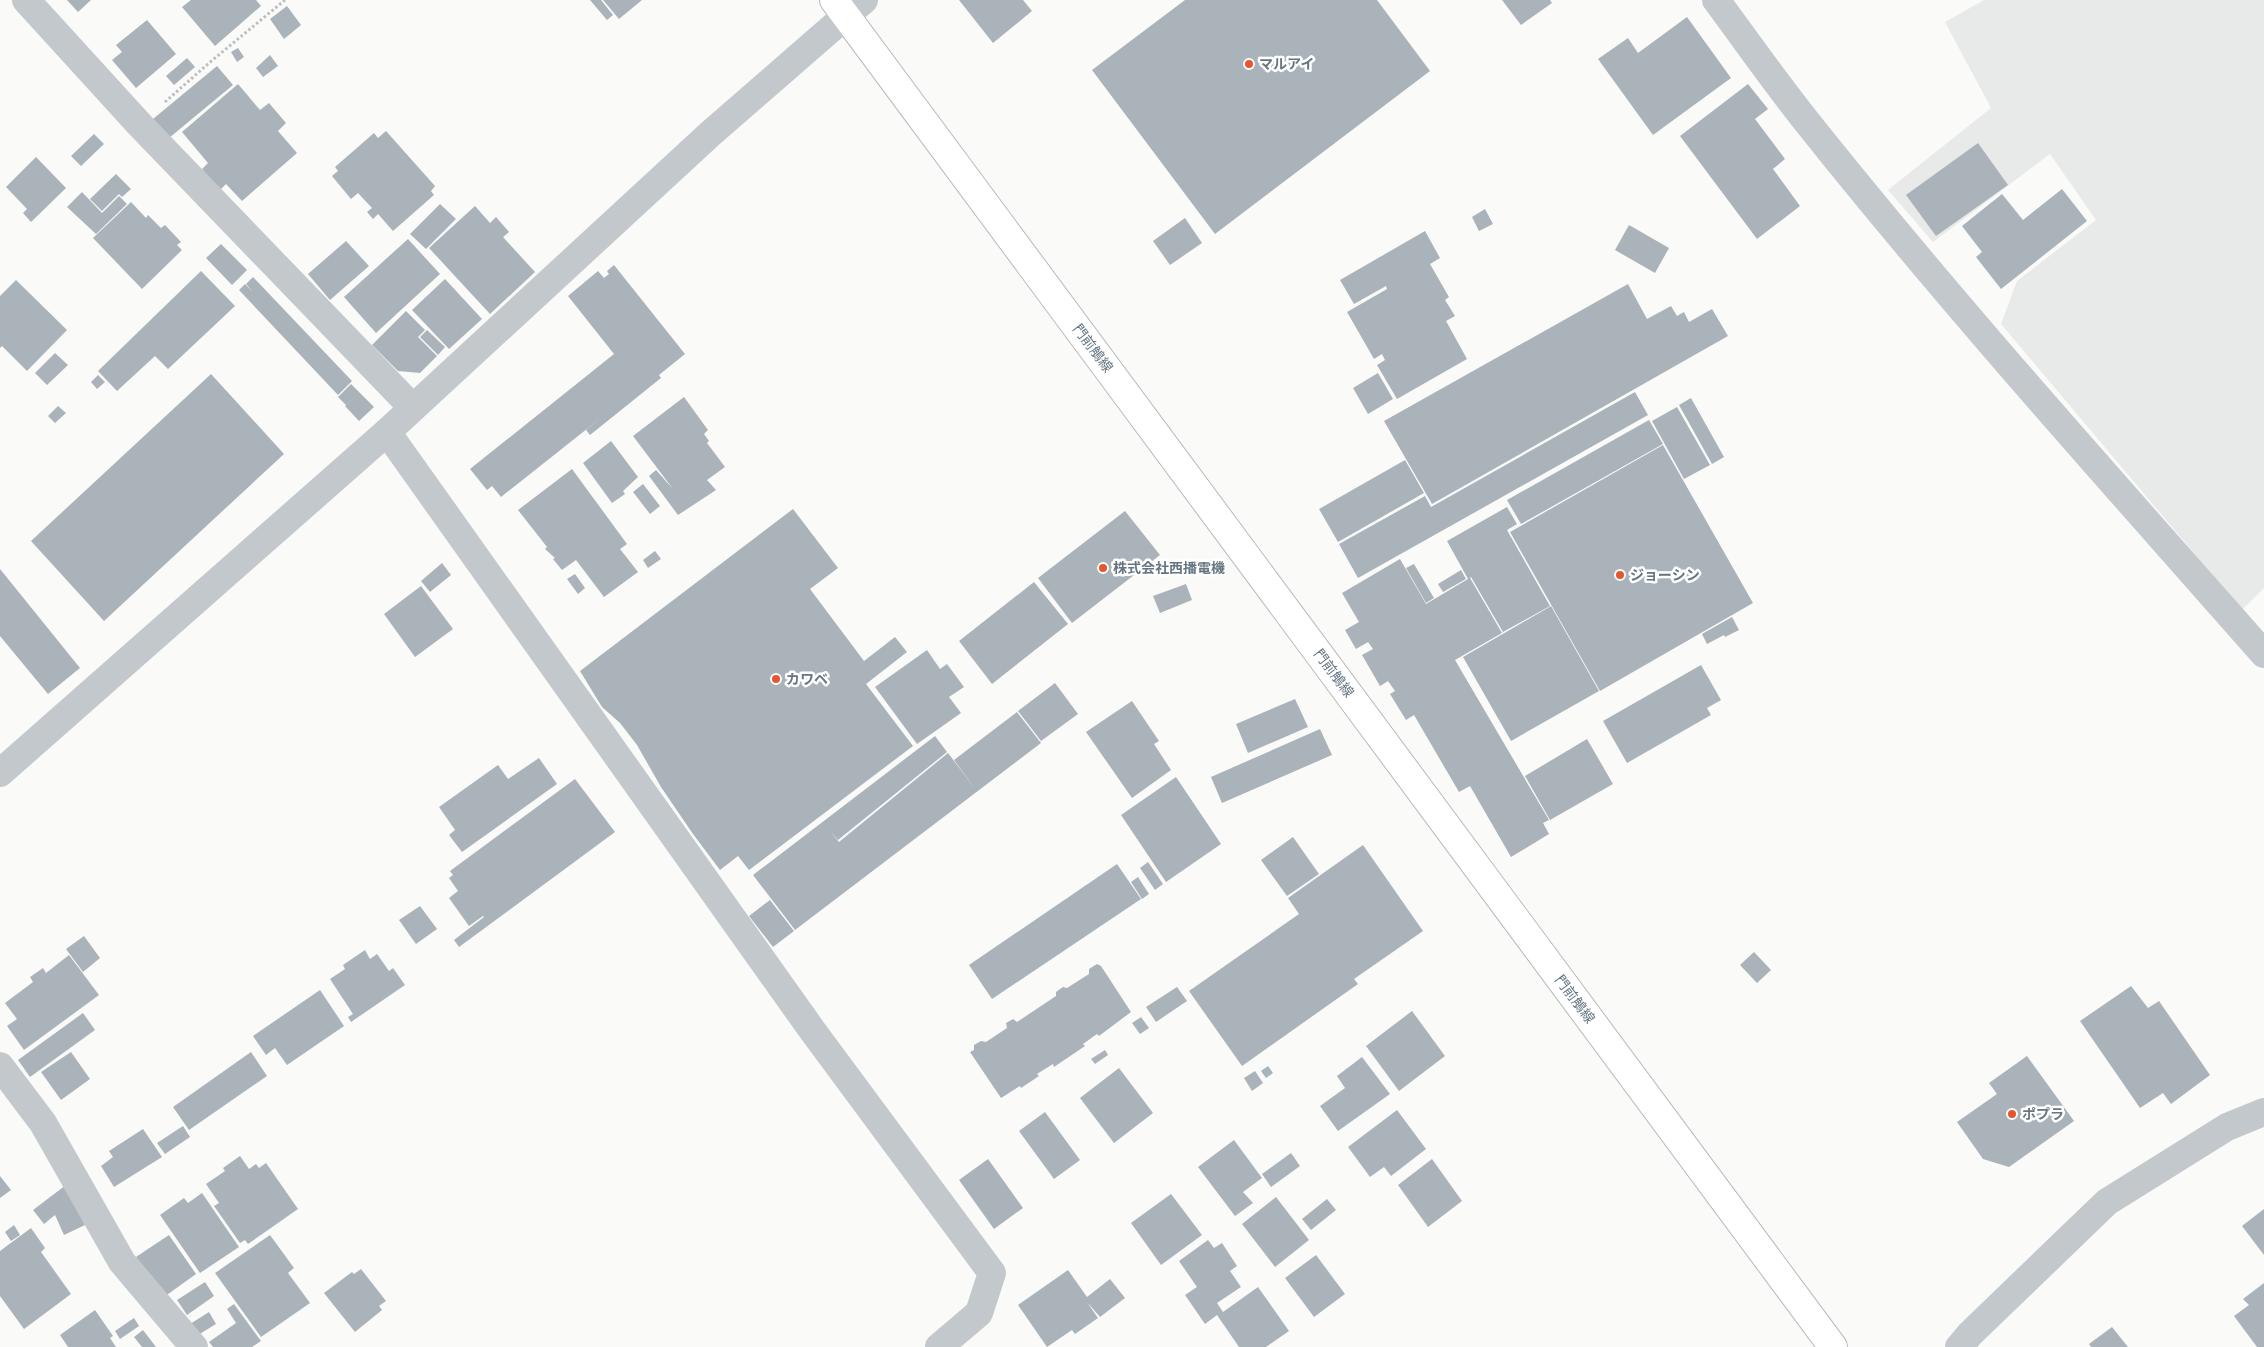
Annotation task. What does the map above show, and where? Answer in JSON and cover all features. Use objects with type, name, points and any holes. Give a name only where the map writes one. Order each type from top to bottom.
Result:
[{"type":"main road","name":"門前鵤線","points":[[848,5],[1833,1347]]},
{"type":"street","points":[[26,0],[140,125],[412,407]]},
{"type":"street","points":[[1716,0],[1802,116],[1926,267],[2088,455],[2264,654]]},
{"type":"street","points":[[0,773],[387,432],[848,5]]},
{"type":"street","points":[[387,432],[812,1030],[992,1273],[979,1314],[939,1347]]},
{"type":"street","points":[[0,1066],[43,1123],[122,1262],[194,1347]]},
{"type":"street","points":[[1959,1347],[1970,1334],[2107,1202],[2227,1127],[2264,1112]]},
{"type":"path","points":[[140,125],[209,63],[284,0]]},
{"type":"shaded area","points":[[1984,0],[2264,0],[2264,588],[2242,610],[2001,324],[2017,281],[2096,220],[2050,154],[1933,242],[1888,190],[1991,108],[1945,22]]},
{"type":"building","points":[[67,0],[91,0],[78,12]]},
{"type":"building","points":[[191,0],[256,0],[261,6],[215,46],[182,7]]},
{"type":"building","points":[[590,0],[601,0],[613,15],[607,20]]},
{"type":"building","points":[[603,0],[642,0],[619,19]]},
{"type":"building","points":[[959,0],[1023,0],[1032,11],[993,43]]},
{"type":"building","points":[[1185,0],[1377,0],[1430,71],[1215,234],[1092,70]]},
{"type":"building","points":[[1502,0],[1550,0],[1552,3],[1521,25]]},
{"type":"building","points":[[287,6],[301,25],[284,39],[270,19]]},
{"type":"building","points":[[1687,17],[1731,78],[1653,135],[1598,59],[1628,38],[1638,53]]},
{"type":"building","points":[[147,20],[176,54],[136,88],[112,60],[122,52],[116,45]]},
{"type":"building","points":[[238,48],[244,57],[237,62],[231,52]]},
{"type":"building","points":[[270,55],[278,66],[263,77],[256,68]]},
{"type":"building","points":[[187,58],[195,67],[174,85],[166,76]]},
{"type":"building","points":[[217,66],[233,85],[169,138],[153,119]]},
{"type":"building","points":[[238,84],[260,110],[269,103],[286,123],[278,131],[297,153],[242,201],[226,184],[220,190],[202,169],[208,163],[182,132]]},
{"type":"building","points":[[1748,84],[1768,109],[1755,119],[1785,159],[1773,169],[1800,206],[1757,239],[1680,136]]},
{"type":"building","points":[[386,131],[435,186],[431,191],[434,195],[393,231],[378,214],[373,219],[367,212],[372,208],[358,193],[351,199],[332,176],[338,171],[335,167],[374,133],[378,138]]},
{"type":"building","points":[[94,134],[104,144],[81,166],[71,156]]},
{"type":"building","points":[[1978,143],[2008,185],[1936,236],[1906,195]]},
{"type":"building","points":[[36,157],[66,188],[31,222],[23,213],[27,209],[6,187]]},
{"type":"building","points":[[116,174],[131,189],[122,197],[119,194],[102,211],[90,199]]},
{"type":"building","points":[[2062,189],[2087,221],[2001,289],[1976,257],[1982,252],[1962,226],[2002,194],[2023,220]]},
{"type":"building","points":[[82,192],[102,213],[119,196],[127,204],[96,234],[67,207]]},
{"type":"building","points":[[131,202],[146,218],[148,215],[161,228],[165,225],[181,242],[177,245],[182,250],[142,289],[93,238]]},
{"type":"building","points":[[440,204],[456,219],[426,249],[410,234]]},
{"type":"building","points":[[475,206],[490,223],[496,217],[509,232],[503,237],[535,272],[490,314],[429,248]]},
{"type":"building","points":[[1485,209],[1493,224],[1479,231],[1472,217]]},
{"type":"building","points":[[1185,218],[1202,243],[1170,265],[1153,241]]},
{"type":"building","points":[[1629,225],[1669,248],[1655,273],[1615,250]]},
{"type":"building","points":[[1425,231],[1440,258],[1430,264],[1449,297],[1445,300],[1455,316],[1446,321],[1467,359],[1397,399],[1377,365],[1385,360],[1382,354],[1374,359],[1347,312],[1387,289],[1386,286],[1354,304],[1340,280]]},
{"type":"building","points":[[408,239],[440,274],[376,333],[344,297]]},
{"type":"building","points":[[346,241],[369,266],[330,300],[308,274]]},
{"type":"building","points":[[221,244],[247,270],[232,285],[206,258]]},
{"type":"building","points":[[614,265],[685,354],[659,375],[661,378],[590,435],[586,430],[602,417],[501,497],[492,486],[487,490],[470,469],[614,354],[568,296],[598,271],[604,278],[609,274],[607,271]]},
{"type":"building","points":[[201,271],[235,306],[168,369],[155,356],[117,391],[98,371]]},
{"type":"building","points":[[253,277],[352,381],[338,395],[239,290],[245,284],[253,292],[246,284]]},
{"type":"building","points":[[445,279],[482,319],[449,349],[412,310]]},
{"type":"building","points":[[16,280],[67,330],[27,371],[2,346],[0,348],[0,296]]},
{"type":"building","points":[[1628,284],[1647,319],[1671,306],[1677,316],[1684,312],[1689,322],[1712,309],[1728,336],[1432,504],[1384,421]]},
{"type":"building","points":[[406,311],[425,330],[418,337],[437,356],[420,373],[398,371],[372,345]]},
{"type":"building","points":[[427,330],[445,347],[438,355],[420,337]]},
{"type":"building","points":[[55,353],[68,365],[47,385],[35,373]]},
{"type":"building","points":[[1378,373],[1393,399],[1368,414],[1353,388]]},
{"type":"building","points":[[211,374],[284,454],[104,621],[31,541]]},
{"type":"building","points":[[98,375],[105,382],[97,389],[91,382]]},
{"type":"building","points":[[351,384],[374,407],[359,421],[345,406],[359,394],[346,405],[338,397]]},
{"type":"building","points":[[1635,392],[1648,415],[1358,578],[1339,544],[1425,496],[1431,507]]},
{"type":"building","points":[[684,397],[708,430],[704,434],[709,441],[707,443],[725,467],[707,480],[716,490],[678,515],[649,476],[656,470],[673,489],[633,436]]},
{"type":"building","points":[[1691,398],[1724,457],[1712,464],[1679,405]]},
{"type":"building","points":[[58,406],[66,413],[55,423],[48,416]]},
{"type":"building","points":[[1677,407],[1710,465],[1684,479],[1652,421]]},
{"type":"building","points":[[1649,420],[1663,444],[1521,524],[1507,500]]},
{"type":"building","points":[[611,441],[638,477],[623,491],[625,494],[612,503],[583,463]]},
{"type":"building","points":[[1663,445],[1753,603],[1600,691],[1510,532]]},
{"type":"building","points":[[1405,460],[1424,493],[1338,542],[1319,509]]},
{"type":"building","points":[[572,469],[627,544],[620,549],[638,572],[604,597],[576,560],[562,570],[553,559],[555,558],[545,549],[547,547],[518,510]]},
{"type":"building","points":[[643,484],[660,506],[650,514],[633,492]]},
{"type":"building","points":[[1507,507],[1517,524],[1507,530],[1550,606],[1503,632],[1471,577],[1502,633],[1455,660],[1549,820],[1543,823],[1549,834],[1511,857],[1470,786],[1459,792],[1414,715],[1406,720],[1390,694],[1395,691],[1388,681],[1380,686],[1362,655],[1373,649],[1368,642],[1356,649],[1345,630],[1359,622],[1342,593],[1400,559],[1426,604],[1468,579],[1447,541]]},
{"type":"building","points":[[793,509],[838,568],[810,589],[864,661],[895,637],[907,652],[866,684],[913,746],[749,870],[738,856],[720,870],[661,787],[637,745],[620,723],[602,707],[580,671]]},
{"type":"building","points":[[1125,511],[1160,555],[1072,623],[1038,578]]},
{"type":"building","points":[[655,551],[661,559],[648,568],[643,560]]},
{"type":"building","points":[[442,563],[451,575],[430,592],[421,581]]},
{"type":"building","points":[[1414,564],[1434,598],[1426,603],[1406,568]]},
{"type":"building","points":[[0,569],[80,668],[48,694],[0,636]]},
{"type":"building","points":[[1461,570],[1466,579],[1443,592],[1438,584]]},
{"type":"building","points":[[575,574],[585,588],[578,594],[567,579]]},
{"type":"building","points":[[1034,582],[1068,624],[992,684],[959,641]]},
{"type":"building","points":[[1186,584],[1192,600],[1160,613],[1153,596]]},
{"type":"building","points":[[421,586],[453,629],[415,657],[384,614]]},
{"type":"building","points":[[1551,606],[1599,691],[1511,741],[1463,657]]},
{"type":"building","points":[[1732,617],[1739,630],[1707,644],[1702,634]]},
{"type":"building","points":[[927,650],[940,669],[947,664],[964,687],[949,697],[961,713],[917,744],[875,687]]},
{"type":"building","points":[[1701,665],[1721,700],[1707,708],[1711,715],[1627,763],[1603,721]]},
{"type":"building","points":[[1055,683],[1078,714],[1041,741],[1018,711]]},
{"type":"building","points":[[1295,699],[1308,727],[1248,753],[1236,724]]},
{"type":"building","points":[[1132,701],[1159,741],[1154,744],[1171,770],[1132,798],[1086,732]]},
{"type":"building","points":[[1017,712],[1041,743],[795,930],[753,875],[935,736],[947,752],[838,840],[830,831],[839,842],[948,753],[976,790],[954,760]]},
{"type":"building","points":[[1320,729],[1332,755],[1222,803],[1211,777]]},
{"type":"building","points":[[1587,739],[1613,784],[1550,820],[1525,776]]},
{"type":"building","points":[[539,758],[557,784],[462,852],[449,835],[455,830],[439,807],[498,765],[508,779]]},
{"type":"building","points":[[1176,777],[1221,844],[1166,882],[1121,815]]},
{"type":"building","points":[[575,779],[615,832],[459,947],[454,940],[484,917],[469,926],[449,898],[458,891],[449,878],[453,875],[450,871]]},
{"type":"building","points":[[1293,837],[1319,874],[1287,896],[1261,860]]},
{"type":"building","points":[[1363,845],[1423,931],[1354,979],[1358,984],[1242,1066],[1189,991],[1299,914],[1288,898]]},
{"type":"building","points":[[1148,862],[1163,884],[1155,890],[1140,868]]},
{"type":"building","points":[[1117,864],[1141,899],[992,999],[969,965]]},
{"type":"building","points":[[1138,877],[1149,894],[1142,899],[1131,882]]},
{"type":"building","points":[[770,900],[794,931],[773,947],[749,916]]},
{"type":"building","points":[[420,906],[437,929],[416,944],[399,920]]},
{"type":"building","points":[[84,936],[100,958],[83,972],[66,949]]},
{"type":"building","points":[[365,950],[370,959],[377,954],[389,971],[393,968],[405,985],[351,1022],[348,1017],[353,1014],[330,979],[345,969],[343,965]]},
{"type":"building","points":[[1754,952],[1771,970],[1757,983],[1740,965]]},
{"type":"building","points":[[69,955],[99,995],[24,1050],[7,1026],[17,1019],[5,1003],[33,982],[30,977],[43,968],[46,973]]},
{"type":"building","points":[[1097,964],[1101,966],[1131,1012],[1099,1036],[1097,1034],[1083,1044],[1085,1046],[1054,1067],[1053,1064],[1037,1074],[1039,1076],[1021,1088],[1020,1086],[1001,1098],[970,1052],[974,1050],[974,1045],[981,1041],[986,1042],[1007,1028],[1006,1023],[1013,1019],[1017,1022],[1056,996],[1056,992],[1063,987],[1067,988],[1089,974],[1089,969]]},
{"type":"building","points":[[2131,986],[2148,1008],[2159,1001],[2210,1075],[2171,1104],[2163,1093],[2140,1108],[2080,1021]]},
{"type":"building","points":[[1177,987],[1187,1001],[1156,1022],[1146,1007]]},
{"type":"building","points":[[320,990],[344,1026],[287,1065],[275,1048],[266,1055],[253,1036]]},
{"type":"building","points":[[1412,1011],[1445,1056],[1399,1091],[1366,1046]]},
{"type":"building","points":[[83,1013],[95,1030],[30,1077],[18,1060]]},
{"type":"building","points":[[1141,1017],[1149,1028],[1140,1034],[1132,1023]]},
{"type":"building","points":[[1105,1050],[1108,1055],[1095,1064],[1091,1059]]},
{"type":"building","points":[[71,1052],[90,1079],[61,1100],[41,1072]]},
{"type":"building","points":[[251,1052],[267,1076],[189,1130],[173,1107]]},
{"type":"building","points":[[2027,1056],[2074,1121],[2009,1167],[1983,1159],[1957,1122],[1997,1094],[1989,1083]]},
{"type":"building","points":[[1362,1057],[1390,1094],[1338,1131],[1320,1106],[1345,1088],[1337,1076]]},
{"type":"building","points":[[1268,1066],[1273,1073],[1266,1078],[1261,1071]]},
{"type":"building","points":[[1119,1068],[1153,1113],[1114,1143],[1080,1098]]},
{"type":"building","points":[[1255,1071],[1263,1083],[1252,1091],[1244,1078]]},
{"type":"building","points":[[1397,1110],[1426,1149],[1391,1176],[1384,1167],[1370,1177],[1348,1147]]},
{"type":"building","points":[[1045,1112],[1080,1160],[1054,1179],[1019,1131]]},
{"type":"building","points":[[183,1126],[190,1137],[165,1154],[157,1143]]},
{"type":"building","points":[[143,1129],[162,1157],[114,1187],[101,1166],[113,1157],[109,1151]]},
{"type":"building","points":[[1234,1140],[1262,1178],[1243,1192],[1253,1203],[1235,1216],[1198,1167]]},
{"type":"building","points":[[1291,1153],[1300,1166],[1271,1187],[1262,1174]]},
{"type":"building","points":[[240,1156],[249,1169],[256,1164],[259,1168],[266,1163],[298,1209],[248,1244],[245,1240],[240,1243],[214,1206],[219,1203],[206,1184],[225,1171],[223,1168]]},
{"type":"building","points":[[988,1159],[1023,1208],[994,1229],[959,1180]]},
{"type":"building","points":[[1432,1159],[1462,1201],[1428,1227],[1398,1185]]},
{"type":"building","points":[[0,1176],[11,1190],[0,1198]]},
{"type":"building","points":[[66,1185],[85,1225],[64,1235],[55,1215],[44,1224],[33,1210]]},
{"type":"building","points":[[202,1193],[239,1247],[200,1273],[160,1215],[184,1198],[188,1203]]},
{"type":"building","points":[[1171,1194],[1202,1235],[1161,1265],[1131,1223]]},
{"type":"building","points":[[1276,1197],[1309,1240],[1275,1267],[1242,1224]]},
{"type":"building","points":[[1327,1199],[1336,1210],[1311,1230],[1302,1219]]},
{"type":"building","points":[[2264,1209],[2264,1255],[2242,1226]]},
{"type":"building","points":[[14,1225],[20,1235],[11,1241],[5,1232]]},
{"type":"building","points":[[31,1228],[45,1248],[41,1252],[71,1294],[24,1329],[0,1296],[0,1251]]},
{"type":"building","points":[[169,1235],[196,1274],[164,1297],[136,1257]]},
{"type":"building","points":[[270,1235],[294,1268],[288,1273],[310,1303],[261,1337],[215,1273]]},
{"type":"building","points":[[1208,1240],[1214,1248],[1222,1243],[1237,1266],[1230,1271],[1241,1287],[1217,1303],[1223,1312],[1258,1287],[1289,1331],[1266,1347],[1239,1347],[1217,1315],[1205,1324],[1185,1295],[1197,1287],[1179,1261]]},
{"type":"building","points":[[1316,1255],[1345,1294],[1314,1317],[1285,1278]]},
{"type":"building","points":[[361,1269],[386,1301],[379,1306],[382,1310],[355,1332],[324,1293],[352,1272],[354,1274]]},
{"type":"building","points":[[1068,1270],[1087,1297],[1110,1279],[1125,1298],[1100,1317],[1087,1302],[1098,1318],[1075,1334],[1072,1330],[1047,1347],[1018,1305]]},
{"type":"building","points":[[205,1282],[214,1296],[187,1315],[177,1300]]},
{"type":"building","points":[[2264,1283],[2264,1347],[2257,1347],[2234,1316],[2249,1305],[2243,1299]]},
{"type":"building","points":[[234,1304],[261,1341],[252,1347],[213,1347],[209,1342],[236,1323],[227,1309]]},
{"type":"building","points":[[95,1310],[113,1336],[110,1338],[116,1347],[68,1347],[60,1335]]},
{"type":"building","points":[[209,1312],[216,1324],[198,1335],[190,1324]]},
{"type":"building","points":[[134,1318],[139,1326],[120,1339],[115,1331]]},
{"type":"building","points":[[2112,1327],[2128,1347],[2091,1347],[2089,1344]]},
{"type":"building","points":[[143,1330],[156,1347],[142,1347],[134,1337]]},
{"type":"place","name":"マルアイ","points":[[1249,64]]},
{"type":"place","name":"株式会社西播電機","points":[[1103,568]]},
{"type":"place","name":"ジョーシン","points":[[1620,575]]},
{"type":"place","name":"カワベ","points":[[776,679]]},
{"type":"place","name":"ポプラ","points":[[2012,1114]]}]
